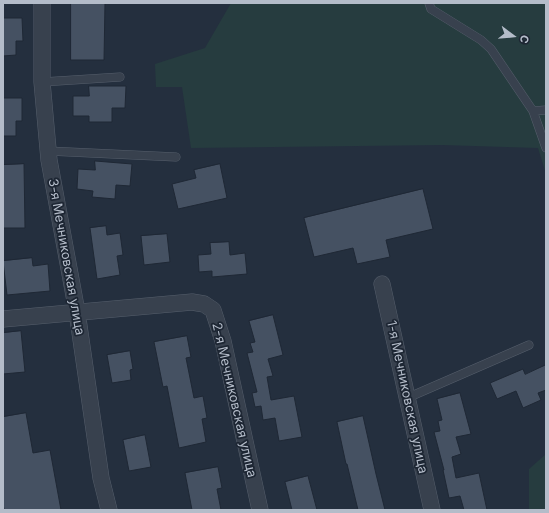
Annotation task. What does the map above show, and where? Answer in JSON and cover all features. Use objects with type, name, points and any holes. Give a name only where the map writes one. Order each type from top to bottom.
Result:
[{"type":"street","name":"3-я Мечниковская улица","points":[[42,3],[42,82],[48,160],[77,312],[101,478],[109,510]]},
{"type":"street","name":"1-я Мечниковская улица","points":[[382,284],[432,510]]},
{"type":"street","name":"2-я Мечниковская улица","points":[[3,319],[192,302],[204,304],[213,310],[223,341],[260,510]]},
{"type":"lane","points":[[429,3],[431,9],[481,40],[491,50],[533,111],[546,148]]},
{"type":"lane","points":[[42,82],[120,77]]},
{"type":"lane","points":[[533,111],[546,110]]},
{"type":"lane","points":[[48,151],[176,157]]},
{"type":"lane","points":[[407,398],[529,345]]},
{"type":"green space","points":[[231,3],[546,3],[546,174],[538,148],[442,145],[191,148],[182,87],[156,87],[155,64],[205,48]]},
{"type":"green space","points":[[546,454],[546,510],[529,510],[529,469]]},
{"type":"building","points":[[71,3],[105,3],[104,60],[71,60]]},
{"type":"building","points":[[3,18],[22,18],[23,41],[16,41],[16,55],[3,56]]},
{"type":"building","points":[[89,86],[126,86],[125,108],[112,108],[112,122],[89,122],[89,116],[73,116],[73,96],[89,96]]},
{"type":"building","points":[[3,98],[22,98],[22,121],[16,121],[16,136],[3,136]]},
{"type":"building","points":[[95,161],[132,164],[130,186],[116,185],[115,199],[92,197],[93,191],[77,189],[78,169],[95,170]]},
{"type":"building","points":[[24,164],[25,228],[3,228],[3,165]]},
{"type":"building","points":[[220,164],[227,198],[178,209],[172,184],[196,178],[194,170]]},
{"type":"building","points":[[423,189],[433,229],[386,240],[390,257],[357,264],[353,248],[314,257],[304,218]]},
{"type":"building","points":[[106,226],[107,235],[120,233],[123,255],[117,256],[120,275],[97,279],[90,228]]},
{"type":"building","points":[[167,234],[170,262],[144,265],[141,236]]},
{"type":"building","points":[[229,242],[230,255],[245,253],[247,274],[212,277],[212,271],[199,272],[198,255],[211,254],[210,243]]},
{"type":"building","points":[[32,258],[33,266],[48,264],[50,291],[7,295],[3,261]]},
{"type":"building","points":[[273,315],[283,355],[268,359],[273,376],[267,377],[271,400],[294,396],[302,437],[279,441],[275,418],[263,420],[261,406],[255,407],[252,393],[257,392],[247,353],[253,352],[250,343],[255,342],[249,321]]},
{"type":"building","points":[[21,331],[25,372],[3,374],[3,333]]},
{"type":"building","points":[[187,336],[191,357],[186,358],[194,398],[203,396],[207,418],[202,419],[206,442],[179,448],[167,386],[163,387],[154,342]]},
{"type":"building","points":[[130,351],[133,369],[130,370],[131,380],[112,383],[107,355]]},
{"type":"building","points":[[546,365],[546,390],[538,393],[541,400],[523,408],[516,391],[497,399],[490,383],[523,369],[525,374]]},
{"type":"building","points":[[460,393],[471,434],[456,437],[461,454],[452,457],[456,478],[479,473],[487,510],[464,510],[460,496],[449,498],[444,470],[434,432],[440,431],[438,421],[442,420],[437,399]]},
{"type":"building","points":[[26,413],[33,453],[50,450],[61,510],[4,510],[3,417]]},
{"type":"building","points":[[363,416],[385,510],[358,510],[346,464],[337,422]]},
{"type":"building","points":[[145,435],[151,467],[129,471],[123,440]]},
{"type":"building","points":[[218,467],[222,488],[217,489],[221,510],[192,510],[185,473]]},
{"type":"building","points":[[308,476],[317,510],[292,510],[285,482]]}]
